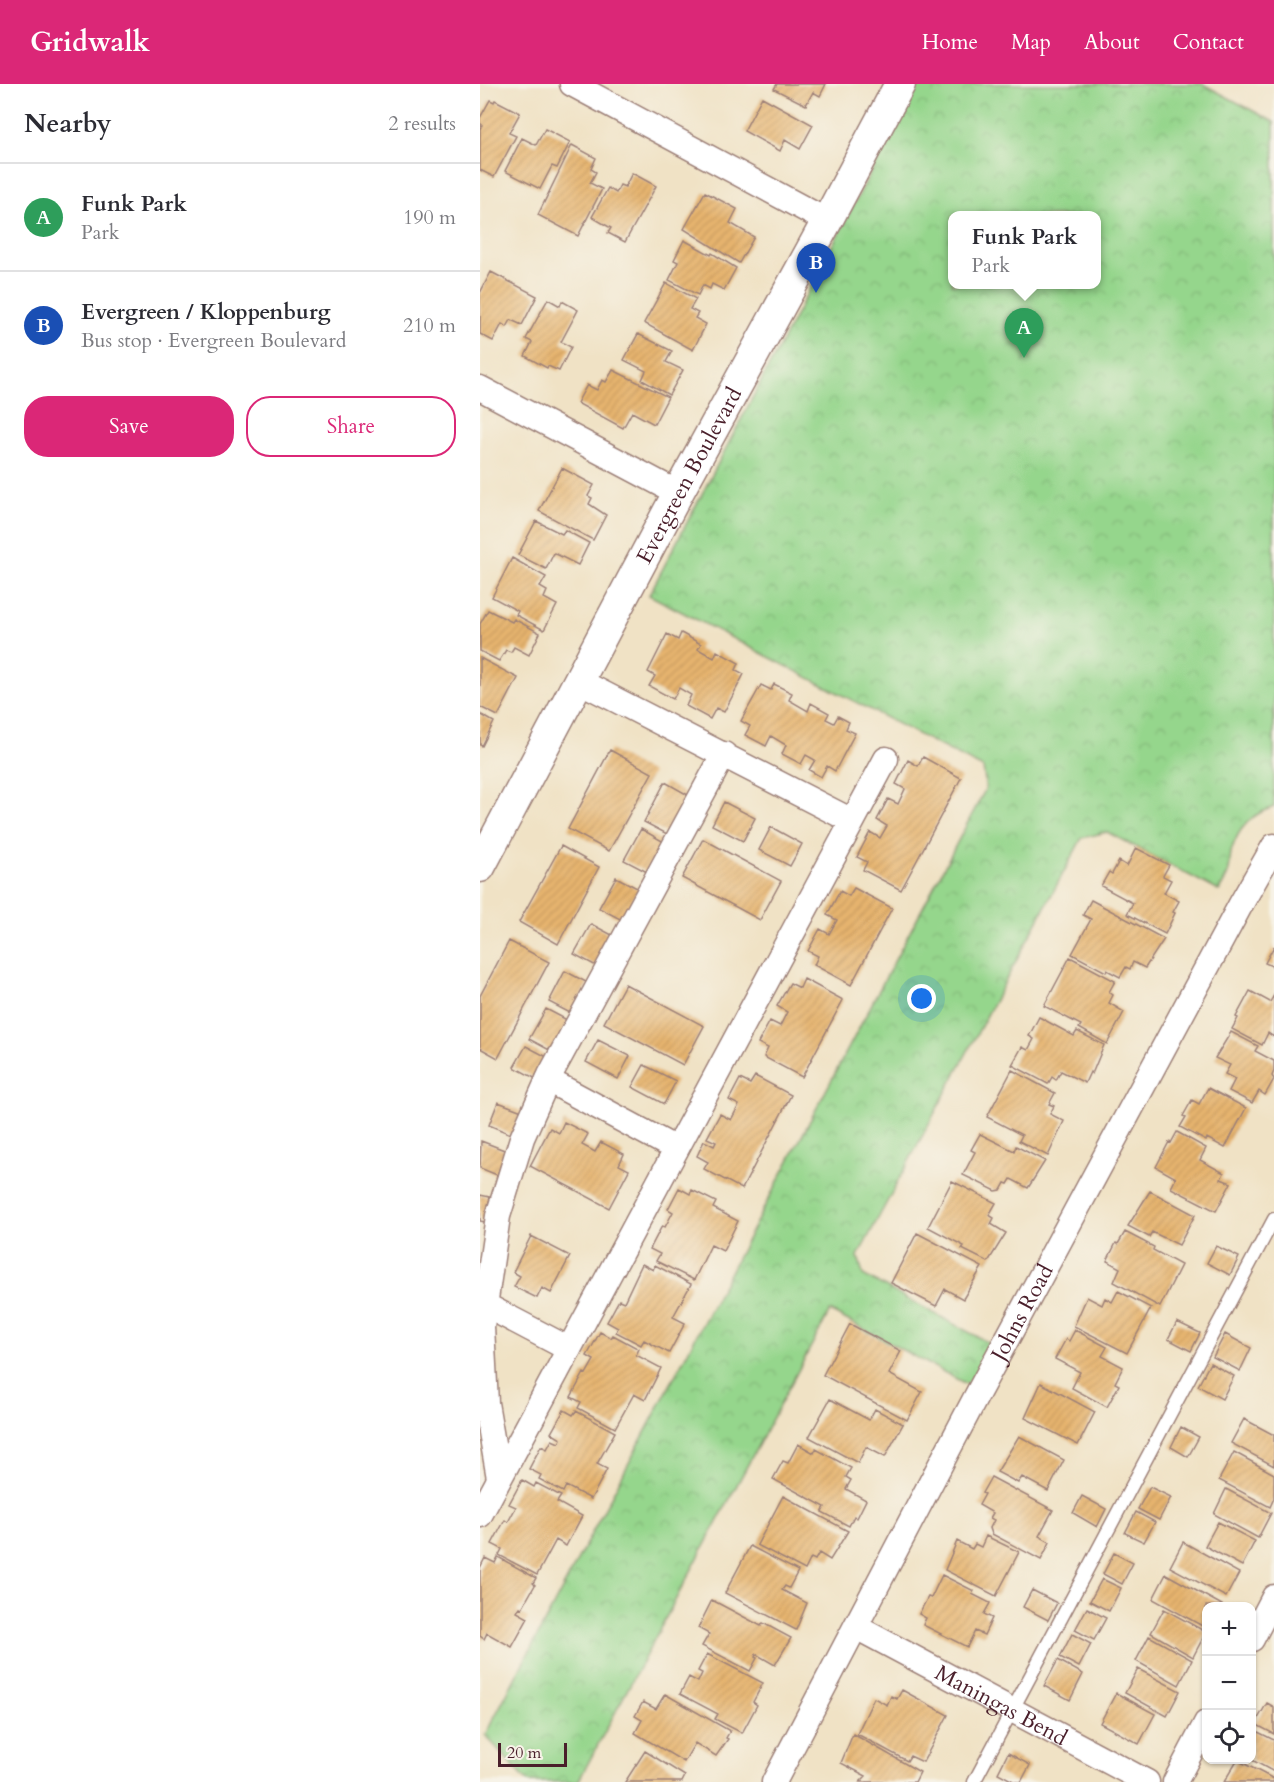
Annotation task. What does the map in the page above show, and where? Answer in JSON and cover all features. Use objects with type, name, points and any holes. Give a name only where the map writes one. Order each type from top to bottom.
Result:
[{"type":"street","points":[[572,84],[827,221]]},
{"type":"street","name":"Evergreen Boulevard","points":[[480,867],[678,493],[900,84]]},
{"type":"street","points":[[480,388],[678,493]]},
{"type":"street","points":[[579,681],[852,821]]},
{"type":"street","points":[[488,1495],[482,1327],[498,1216],[522,1138],[548,1080],[724,754]]},
{"type":"street","points":[[488,1495],[569,1349],[886,759]]},
{"type":"street","name":"Johns Road","points":[[774,1782],[979,1391],[1274,846]]},
{"type":"street","points":[[548,1080],[676,1149]]},
{"type":"street","points":[[485,1305],[569,1349]]},
{"type":"street","points":[[1256,1630],[1274,1597]]},
{"type":"street","name":"Maningas Bend","points":[[856,1627],[1147,1782]]},
{"type":"street","points":[[1175,1782],[1202,1731]]},
{"type":"lane","points":[[974,1782],[1274,1220]]},
{"type":"green space","points":[[917,84],[1203,84],[1274,122],[1274,807],[1252,818],[1237,836],[1231,852],[1228,873],[1219,891],[1107,832],[1082,838],[858,1256],[863,1275],[1002,1350],[979,1391],[830,1311],[578,1782],[528,1782],[485,1735],[986,788],[983,768],[649,595]]},
{"type":"building","points":[[777,84],[826,84],[820,96],[813,92],[806,105],[774,89]]},
{"type":"building","points":[[762,97],[813,125],[800,149],[785,140],[780,151],[744,131]]},
{"type":"building","points":[[490,100],[494,102],[495,100],[520,113],[509,133],[516,136],[494,177],[480,170],[480,129],[482,125],[480,118]]},
{"type":"building","points":[[545,129],[570,142],[557,168],[552,166],[540,189],[505,171],[522,138],[536,145]]},
{"type":"building","points":[[572,145],[596,158],[591,169],[596,172],[590,183],[602,189],[578,236],[538,215]]},
{"type":"building","points":[[632,173],[656,186],[625,242],[608,233],[611,228],[592,217],[608,188],[616,193],[620,185],[625,187]]},
{"type":"building","points":[[705,192],[737,209],[730,223],[754,237],[739,263],[684,229]]},
{"type":"building","points":[[684,240],[711,255],[712,253],[736,268],[724,290],[712,284],[710,289],[703,285],[698,295],[669,280],[678,262],[674,260]]},
{"type":"building","points":[[491,272],[537,296],[522,325],[511,320],[507,327],[502,324],[493,341],[480,334],[480,293]]},
{"type":"building","points":[[666,283],[696,299],[690,309],[698,313],[695,318],[706,324],[693,350],[644,323]]},
{"type":"building","points":[[548,299],[560,306],[562,301],[578,310],[561,342],[571,347],[559,371],[548,366],[547,368],[525,356],[532,342],[526,339]]},
{"type":"building","points":[[638,334],[672,351],[666,362],[683,370],[669,395],[642,380],[646,371],[624,360]]},
{"type":"building","points":[[613,370],[668,397],[654,424],[632,412],[623,428],[577,403],[587,385],[597,390],[602,380],[606,382]]},
{"type":"building","points":[[562,468],[594,485],[588,496],[592,498],[589,504],[606,515],[593,540],[539,511]]},
{"type":"building","points":[[536,521],[562,534],[565,530],[589,543],[578,565],[554,553],[546,569],[518,555]]},
{"type":"building","points":[[512,558],[546,577],[540,587],[547,591],[544,598],[557,605],[544,630],[516,615],[518,611],[492,597]]},
{"type":"building","points":[[488,610],[512,622],[514,619],[540,633],[529,655],[514,647],[511,652],[506,650],[499,661],[480,651],[480,624]]},
{"type":"building","points":[[681,633],[701,644],[698,649],[714,658],[717,651],[739,663],[736,670],[744,674],[724,712],[716,708],[710,719],[686,706],[691,695],[679,688],[673,699],[649,686],[655,676],[648,672],[667,634],[678,640]]},
{"type":"building","points":[[480,658],[518,678],[498,716],[480,707]]},
{"type":"building","points":[[774,684],[792,693],[789,700],[808,711],[811,703],[829,713],[826,719],[834,723],[838,716],[849,722],[846,729],[855,733],[835,771],[827,766],[821,777],[809,770],[815,760],[806,755],[801,764],[782,754],[786,745],[771,736],[766,746],[745,735],[750,726],[741,721],[761,685],[771,690]]},
{"type":"building","points":[[480,714],[494,722],[482,746],[480,745]]},
{"type":"building","points":[[610,750],[652,773],[609,851],[568,829]]},
{"type":"building","points":[[923,757],[961,778],[901,890],[863,870],[867,862],[857,857],[870,832],[880,838],[887,826],[877,820],[888,799],[898,804],[905,789],[896,784],[908,760],[918,766]]},
{"type":"building","points":[[665,782],[688,795],[667,834],[644,822]]},
{"type":"building","points":[[724,802],[755,818],[743,841],[712,825]]},
{"type":"building","points":[[771,827],[802,844],[790,866],[759,850]]},
{"type":"building","points":[[641,829],[664,842],[647,872],[624,860]]},
{"type":"building","points":[[703,839],[781,881],[760,920],[682,878]]},
{"type":"building","points":[[561,846],[599,867],[558,944],[519,922]]},
{"type":"building","points":[[1136,848],[1169,865],[1163,876],[1171,880],[1164,893],[1179,901],[1165,934],[1127,914],[1133,903],[1101,886],[1109,872],[1112,874],[1119,861],[1127,866]]},
{"type":"building","points":[[616,877],[639,889],[622,920],[599,908]]},
{"type":"building","points":[[854,888],[892,908],[851,985],[814,965],[818,956],[808,951],[820,929],[829,934],[837,920],[827,915],[840,891],[849,896]]},
{"type":"building","points":[[1091,900],[1164,939],[1145,968],[1133,962],[1130,969],[1126,967],[1120,977],[1072,954],[1091,919],[1083,915]]},
{"type":"building","points":[[591,924],[614,936],[598,967],[574,954]]},
{"type":"building","points":[[509,941],[549,962],[498,1058],[480,1048],[480,996]]},
{"type":"building","points":[[1274,946],[1274,967],[1265,963]]},
{"type":"building","points":[[1070,957],[1115,981],[1109,992],[1113,995],[1109,1003],[1124,1012],[1107,1044],[1079,1028],[1081,1025],[1044,1006]]},
{"type":"building","points":[[565,971],[588,983],[572,1014],[549,1002]]},
{"type":"building","points":[[804,979],[843,1000],[802,1077],[764,1057],[768,1048],[758,1043],[770,1021],[780,1026],[787,1012],[777,1006],[790,983],[800,988]]},
{"type":"building","points":[[625,984],[704,1026],[683,1065],[604,1023]]},
{"type":"building","points":[[1250,991],[1270,1002],[1274,995],[1274,1037],[1268,1033],[1262,1045],[1232,1029]]},
{"type":"building","points":[[546,1009],[569,1021],[553,1052],[529,1039]]},
{"type":"building","points":[[1039,1017],[1074,1036],[1077,1031],[1104,1045],[1092,1074],[1090,1072],[1085,1083],[1061,1071],[1056,1080],[1052,1077],[1048,1084],[1012,1065],[1022,1047],[1028,1050],[1034,1039],[1029,1036]]},
{"type":"building","points":[[1231,1032],[1258,1046],[1255,1051],[1274,1061],[1272,1076],[1274,1079],[1265,1095],[1259,1091],[1252,1103],[1229,1091],[1235,1079],[1225,1074],[1230,1065],[1215,1058]]},
{"type":"building","points":[[598,1040],[630,1056],[618,1079],[586,1062]]},
{"type":"building","points":[[526,1046],[549,1058],[538,1080],[514,1067]]},
{"type":"building","points":[[644,1065],[676,1081],[664,1104],[632,1087]]},
{"type":"building","points":[[1012,1070],[1055,1093],[1049,1104],[1054,1106],[1050,1114],[1064,1121],[1048,1156],[1019,1141],[1022,1135],[987,1117]]},
{"type":"building","points":[[755,1076],[791,1095],[742,1189],[704,1169],[708,1162],[697,1156],[704,1141],[714,1146],[716,1142],[707,1138],[720,1114],[731,1120],[739,1105],[729,1100],[740,1079],[750,1084]]},
{"type":"building","points":[[1208,1088],[1246,1108],[1225,1148],[1180,1127],[1192,1100],[1199,1104]]},
{"type":"building","points":[[498,1102],[522,1111],[513,1135],[489,1125]]},
{"type":"building","points":[[564,1122],[588,1134],[582,1145],[595,1152],[601,1142],[624,1154],[619,1165],[629,1170],[609,1208],[530,1166],[550,1128],[559,1133]]},
{"type":"building","points":[[1177,1132],[1206,1148],[1200,1160],[1224,1173],[1221,1179],[1231,1183],[1216,1211],[1171,1188],[1176,1178],[1156,1167]]},
{"type":"building","points":[[980,1134],[1014,1151],[1016,1146],[1045,1161],[1028,1188],[1011,1179],[1001,1190],[996,1191],[963,1175],[975,1152],[971,1150]]},
{"type":"building","points":[[481,1141],[507,1151],[497,1175],[480,1168]]},
{"type":"building","points":[[952,1181],[996,1203],[989,1215],[994,1218],[991,1224],[1006,1233],[988,1262],[962,1249],[964,1246],[928,1227]]},
{"type":"building","points":[[679,1188],[690,1194],[692,1190],[716,1202],[713,1208],[738,1221],[723,1251],[711,1245],[694,1280],[656,1261],[660,1254],[650,1249],[662,1226],[665,1227],[673,1212],[668,1209]]},
{"type":"building","points":[[1150,1191],[1195,1215],[1179,1245],[1152,1232],[1149,1237],[1128,1226]]},
{"type":"building","points":[[480,1195],[490,1197],[485,1222],[480,1221]]},
{"type":"building","points":[[1125,1232],[1154,1247],[1153,1250],[1181,1265],[1160,1307],[1114,1282],[1120,1268],[1107,1261],[1116,1243],[1118,1244]]},
{"type":"building","points":[[917,1233],[982,1267],[963,1299],[945,1289],[936,1306],[891,1283]]},
{"type":"building","points":[[531,1236],[570,1256],[551,1293],[542,1288],[537,1298],[514,1287],[520,1276],[513,1272]]},
{"type":"building","points":[[1216,1246],[1239,1257],[1230,1275],[1207,1263]]},
{"type":"building","points":[[642,1264],[653,1270],[655,1265],[691,1284],[673,1317],[685,1323],[669,1353],[644,1340],[641,1345],[616,1332],[618,1328],[607,1322],[619,1300],[624,1302]]},
{"type":"building","points":[[1118,1291],[1151,1308],[1127,1353],[1074,1326],[1087,1297],[1102,1305],[1105,1298],[1112,1302]]},
{"type":"building","points":[[1177,1322],[1200,1333],[1191,1351],[1168,1339]]},
{"type":"building","points":[[850,1324],[901,1351],[889,1374],[922,1392],[907,1420],[823,1375]]},
{"type":"building","points":[[1075,1330],[1107,1347],[1102,1356],[1123,1367],[1115,1383],[1119,1385],[1107,1407],[1072,1388],[1080,1372],[1055,1359],[1066,1339],[1069,1341]]},
{"type":"building","points":[[600,1332],[611,1338],[613,1335],[639,1349],[636,1355],[661,1368],[645,1400],[634,1394],[615,1428],[578,1408],[581,1402],[571,1397],[594,1360],[587,1356]]},
{"type":"building","points":[[1225,1334],[1251,1348],[1240,1371],[1213,1357]]},
{"type":"building","points":[[1210,1363],[1234,1376],[1222,1399],[1198,1386]]},
{"type":"building","points":[[1041,1383],[1095,1412],[1078,1445],[1025,1418]]},
{"type":"building","points":[[830,1399],[869,1420],[875,1409],[903,1424],[885,1457],[866,1447],[858,1463],[809,1437]]},
{"type":"building","points":[[564,1410],[573,1415],[576,1411],[615,1432],[597,1464],[607,1469],[591,1499],[566,1486],[563,1492],[539,1479],[541,1475],[529,1469],[541,1446],[547,1449],[552,1440],[559,1443],[561,1439],[551,1433]]},
{"type":"building","points":[[1244,1419],[1274,1435],[1274,1466],[1231,1443]]},
{"type":"building","points":[[1181,1427],[1199,1437],[1188,1457],[1171,1447]]},
{"type":"building","points":[[1019,1436],[1064,1460],[1048,1491],[1022,1477],[1018,1483],[997,1472]]},
{"type":"building","points":[[798,1444],[814,1453],[816,1449],[851,1468],[846,1477],[851,1480],[846,1489],[866,1500],[857,1518],[854,1516],[849,1526],[822,1512],[825,1507],[773,1479],[783,1461],[788,1463]]},
{"type":"building","points":[[1234,1452],[1274,1474],[1274,1498],[1270,1507],[1219,1480]]},
{"type":"building","points":[[991,1477],[1053,1510],[1039,1536],[1050,1542],[1041,1560],[992,1534],[990,1528],[994,1520],[990,1518],[993,1513],[979,1505],[985,1494],[982,1493]]},
{"type":"building","points":[[522,1480],[534,1487],[536,1483],[561,1496],[557,1502],[582,1516],[566,1546],[556,1540],[537,1575],[499,1555],[502,1549],[492,1544],[505,1520],[508,1522],[516,1507],[509,1504]]},
{"type":"building","points":[[1150,1487],[1171,1497],[1159,1520],[1138,1509]]},
{"type":"building","points":[[1226,1489],[1271,1513],[1258,1538],[1214,1514]]},
{"type":"building","points":[[783,1496],[848,1531],[830,1560],[819,1553],[815,1560],[811,1558],[805,1570],[757,1545]]},
{"type":"building","points":[[1082,1496],[1106,1509],[1097,1527],[1073,1513]]},
{"type":"building","points":[[1136,1512],[1155,1522],[1144,1542],[1125,1533]]},
{"type":"building","points":[[1218,1522],[1255,1541],[1242,1566],[1205,1546]]},
{"type":"building","points":[[986,1536],[1019,1552],[996,1596],[945,1570],[957,1541],[972,1549],[975,1544],[981,1547]]},
{"type":"building","points":[[1183,1542],[1239,1573],[1226,1597],[1170,1567]]},
{"type":"building","points":[[750,1546],[798,1571],[789,1588],[785,1586],[782,1590],[807,1603],[796,1630],[725,1593]]},
{"type":"building","points":[[1114,1553],[1133,1563],[1122,1584],[1103,1574]]},
{"type":"building","points":[[498,1557],[536,1578],[533,1583],[535,1585],[522,1608],[520,1607],[517,1612],[528,1618],[512,1647],[487,1633],[484,1639],[480,1636],[480,1568],[485,1558],[495,1563]]},
{"type":"building","points":[[1166,1574],[1217,1602],[1202,1602],[1202,1626],[1153,1599]]},
{"type":"building","points":[[942,1575],[974,1591],[972,1594],[990,1603],[984,1614],[992,1618],[984,1635],[975,1631],[967,1647],[923,1625],[926,1618],[919,1614],[928,1597],[931,1598]]},
{"type":"building","points":[[1102,1579],[1121,1588],[1109,1611],[1090,1601]]},
{"type":"building","points":[[1032,1590],[1057,1603],[1048,1620],[1023,1607]]},
{"type":"building","points":[[712,1600],[761,1626],[763,1623],[791,1638],[775,1665],[756,1654],[757,1658],[750,1671],[702,1646],[709,1634],[698,1628]]},
{"type":"building","points":[[1087,1608],[1106,1618],[1094,1640],[1075,1630]]},
{"type":"building","points":[[1164,1609],[1202,1630],[1202,1640],[1193,1657],[1151,1633]]},
{"type":"building","points":[[1072,1634],[1091,1644],[1079,1667],[1060,1657]]},
{"type":"building","points":[[1149,1636],[1192,1660],[1179,1685],[1136,1661]]},
{"type":"building","points":[[707,1654],[763,1683],[753,1702],[757,1705],[742,1733],[715,1719],[718,1714],[680,1694],[689,1677],[698,1682],[702,1673],[698,1671]]},
{"type":"building","points":[[1058,1660],[1083,1674],[1070,1700],[1044,1686]]},
{"type":"building","points":[[1138,1669],[1180,1691],[1167,1716],[1125,1693]]},
{"type":"building","points":[[902,1690],[948,1715],[923,1762],[910,1756],[907,1761],[857,1734],[874,1698],[887,1705],[891,1696],[897,1699]]},
{"type":"building","points":[[1116,1693],[1155,1714],[1139,1744],[1100,1723]]},
{"type":"building","points":[[665,1694],[730,1731],[726,1738],[728,1739],[716,1756],[695,1743],[684,1762],[635,1733],[642,1720],[635,1716],[643,1702],[656,1709]]},
{"type":"building","points":[[1267,1703],[1274,1707],[1274,1734],[1256,1725]]},
{"type":"building","points":[[1256,1731],[1274,1740],[1274,1772],[1256,1762]]},
{"type":"building","points":[[853,1734],[920,1772],[915,1782],[860,1782],[866,1776],[841,1763]]},
{"type":"building","points":[[645,1751],[685,1776],[682,1782],[625,1782]]},
{"type":"building","points":[[1008,1753],[1030,1765],[1021,1782],[1015,1782],[998,1773]]},
{"type":"building","points":[[1235,1764],[1245,1764],[1274,1779],[1274,1782],[1224,1782]]},
{"type":"place","name":"Evergreen / Kloppenburg","points":[[816,293]]},
{"type":"place","name":"Funk Park","points":[[1024,358]]}]
